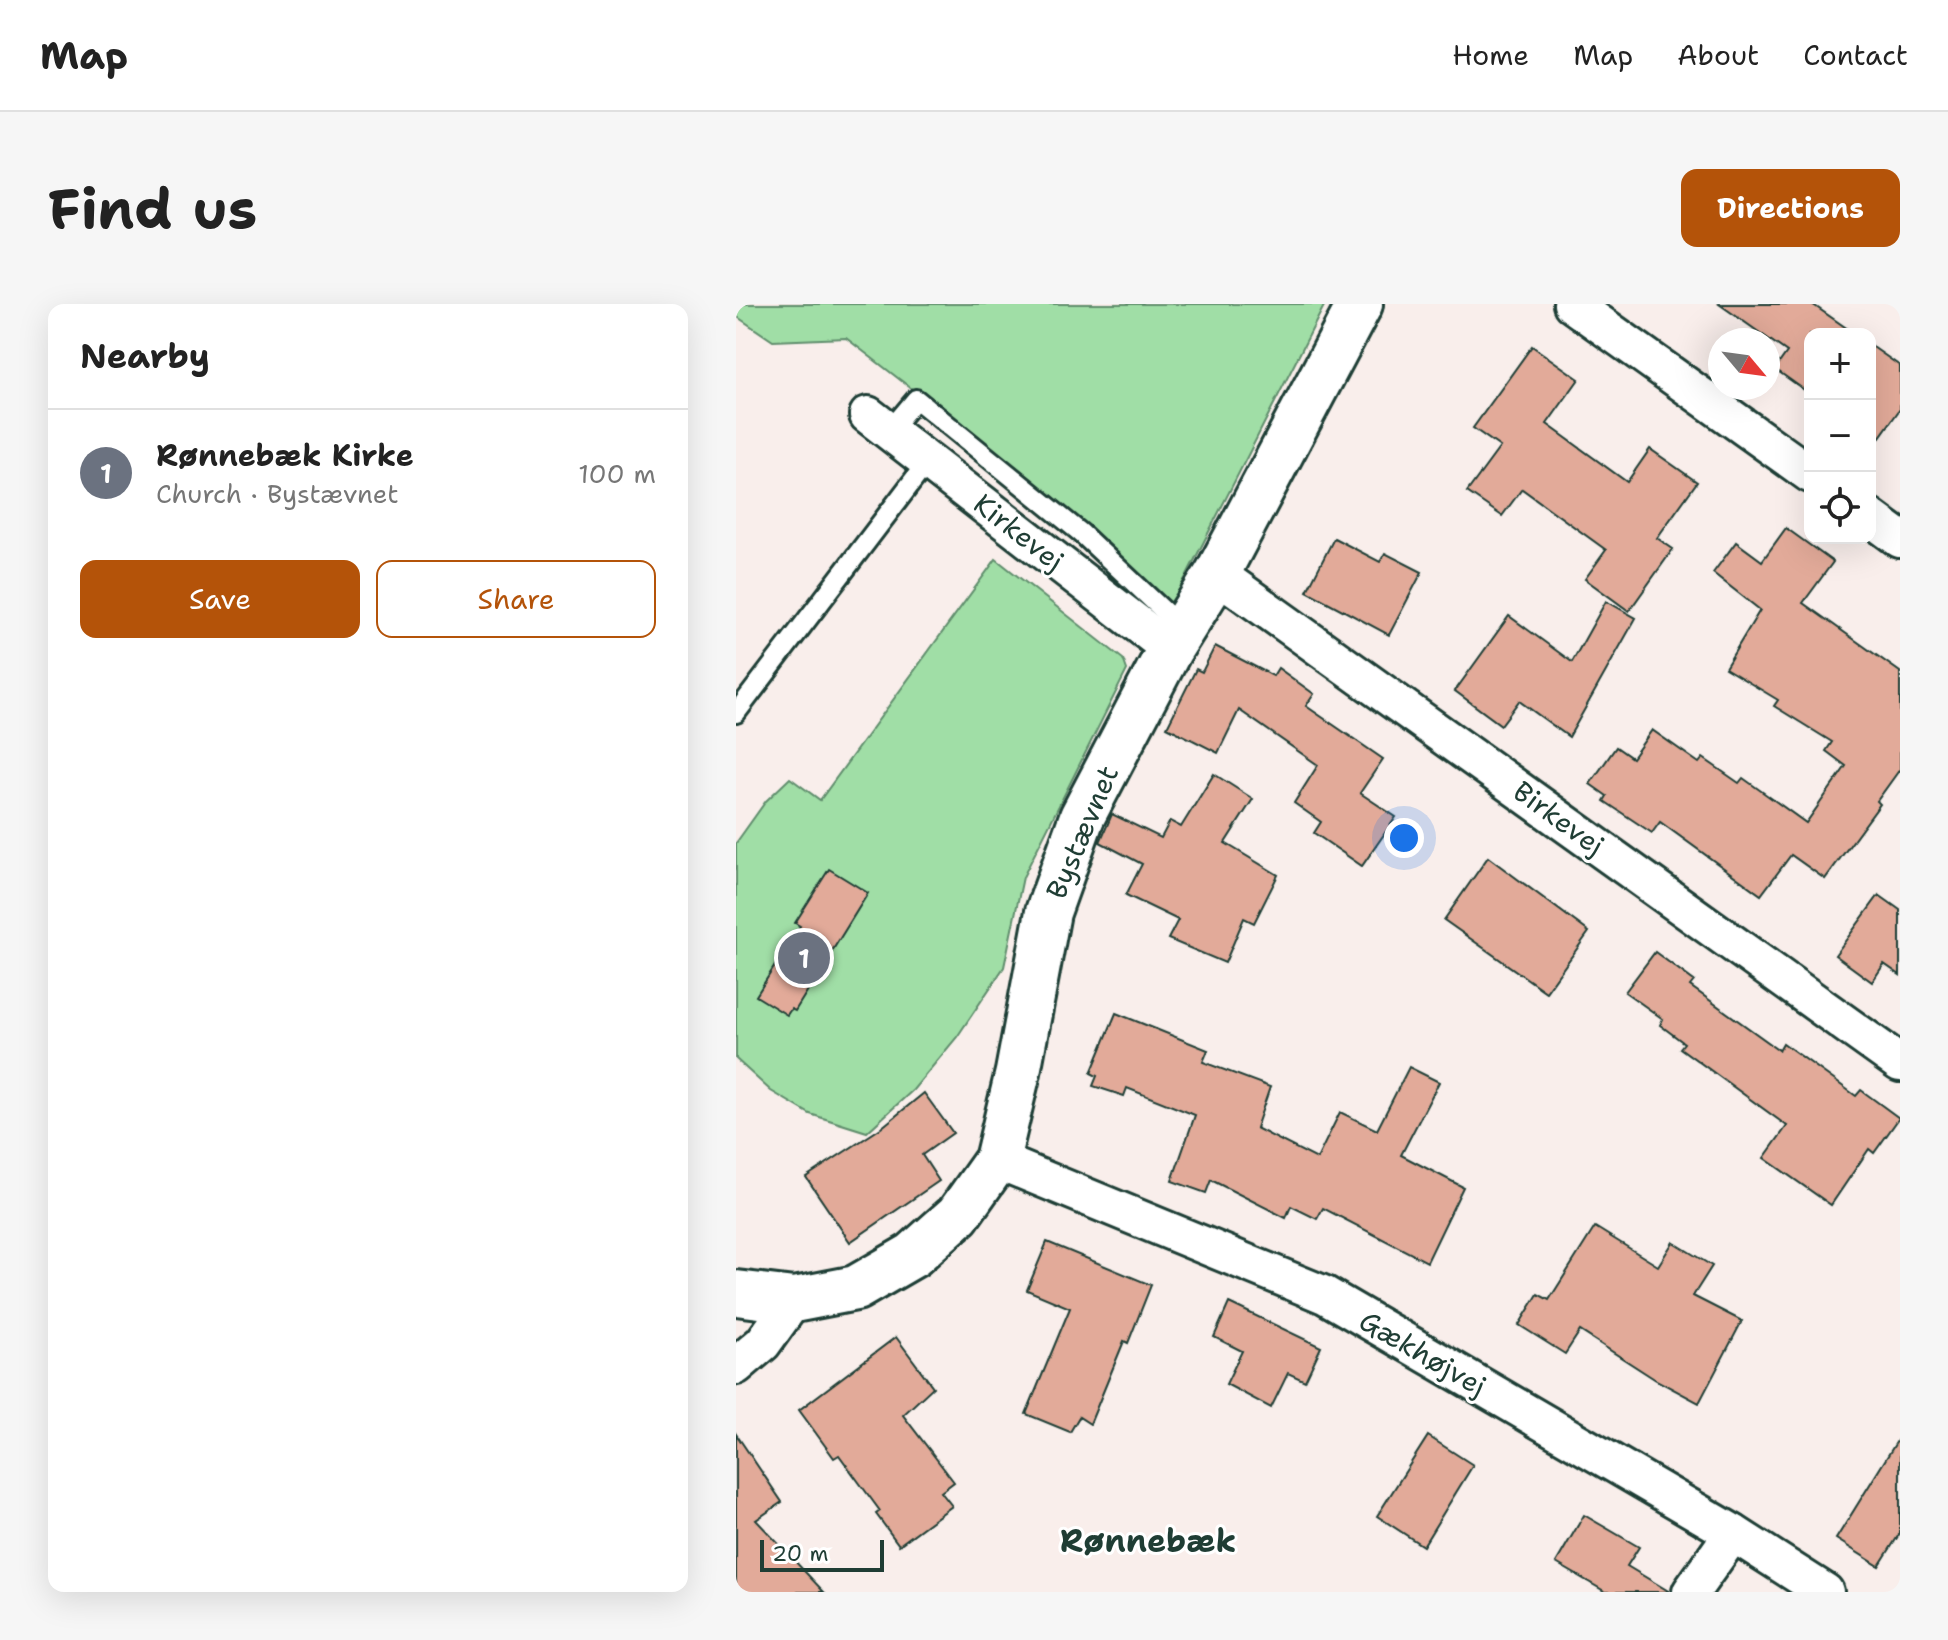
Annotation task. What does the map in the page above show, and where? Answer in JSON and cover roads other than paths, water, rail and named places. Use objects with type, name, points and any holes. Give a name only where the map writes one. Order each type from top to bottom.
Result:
[{"type":"street","name":"Bystævnet","points":[[736,1293],[794,1300],[856,1288],[913,1255],[958,1215],[997,1160],[1018,1072],[1048,912],[1082,817],[1176,639],[1217,574],[1360,304]]},
{"type":"street","points":[[1572,304],[1807,472]]},
{"type":"street","name":"Kirkevej","points":[[879,423],[1176,639]]},
{"type":"street","points":[[1876,521],[1900,539]]},
{"type":"street","name":"Birkevej","points":[[1217,574],[1900,1063]]},
{"type":"street","name":"Gækhøjvej","points":[[997,1160],[1325,1295],[1733,1533],[1825,1592]]},
{"type":"street","points":[[736,1366],[763,1343],[794,1300]]},
{"type":"street","points":[[1691,1592],[1733,1533]]},
{"type":"lane","points":[[879,423],[916,399],[1081,533],[1176,639]]},
{"type":"lane","points":[[736,713],[928,461]]},
{"type":"place","name":"Rønnebæk Kirke","points":[[804,958]]},
{"type":"district","name":"Rønnebæk","points":[[1148,1541]]}]
